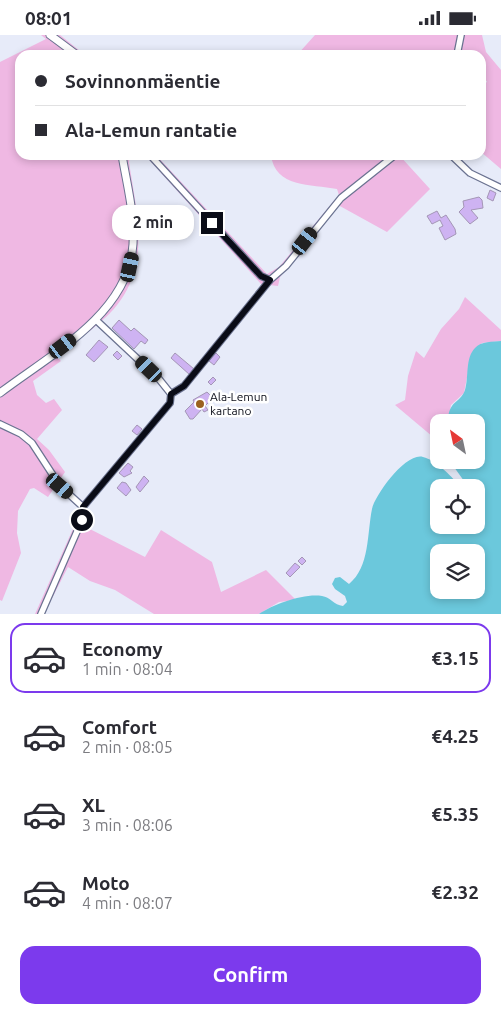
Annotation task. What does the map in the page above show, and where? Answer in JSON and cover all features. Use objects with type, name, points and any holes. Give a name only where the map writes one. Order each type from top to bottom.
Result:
[{"type":"street","points":[[50,35],[70,50]]},
{"type":"street","points":[[458,50],[461,35]]},
{"type":"street","points":[[0,393],[96,320],[117,295],[125,279],[133,252],[132,219],[123,160]]},
{"type":"street","points":[[155,160],[261,276],[270,280]]},
{"type":"street","points":[[171,394],[184,386],[270,280],[282,270],[341,198],[389,160]]},
{"type":"street","points":[[456,160],[470,173],[501,188]]},
{"type":"street","points":[[41,614],[82,520],[83,507],[170,403],[171,394],[159,379],[96,320]]},
{"type":"street","points":[[0,424],[21,434],[32,443],[60,486],[83,507]]},
{"type":"shaded area","points":[[41,35],[60,35],[79,50],[24,50],[46,39]]},
{"type":"shaded area","points":[[315,35],[482,35],[486,50],[302,50]]},
{"type":"shaded area","points":[[486,52],[501,70],[501,169],[486,156]]},
{"type":"shaded area","points":[[15,54],[15,160],[129,160],[138,234],[135,269],[120,301],[99,324],[56,356],[61,361],[33,381],[37,395],[46,403],[54,399],[62,410],[37,439],[49,450],[65,472],[48,497],[34,488],[30,489],[18,511],[17,533],[21,553],[2,601],[0,600],[0,62]]},
{"type":"shaded area","points":[[149,160],[161,160],[267,274],[279,267],[339,195],[337,189],[296,183],[287,179],[279,174],[272,160],[404,160],[430,189],[387,232],[338,205],[280,277],[278,286],[261,284]]},
{"type":"shaded area","points":[[465,297],[501,330],[501,341],[482,343],[471,356],[464,393],[451,405],[449,414],[430,414],[430,434],[395,405],[405,400],[408,376],[416,351],[424,358],[441,329],[459,309]]},
{"type":"shaded area","points":[[76,522],[145,557],[161,530],[212,562],[221,592],[266,570],[296,600],[279,602],[259,614],[154,614],[115,590],[90,581],[68,567],[44,614],[35,614]]},
{"type":"water","points":[[501,341],[501,614],[259,614],[281,603],[307,596],[325,597],[343,606],[347,602],[345,596],[335,589],[332,584],[335,578],[340,577],[349,584],[356,577],[364,559],[374,503],[392,476],[408,461],[416,457],[430,460],[430,469],[443,469],[453,479],[430,479],[430,534],[485,534],[485,479],[463,479],[455,469],[485,469],[485,414],[449,414],[452,406],[465,390],[468,362],[472,352],[480,344]]},
{"type":"building","points":[[490,190],[496,193],[493,201],[487,198]]},
{"type":"building","points":[[479,197],[482,200],[483,208],[471,210],[478,218],[470,224],[459,212],[464,207],[463,201]]},
{"type":"building","points":[[437,211],[441,218],[446,215],[455,229],[456,234],[445,240],[439,228],[443,226],[440,220],[432,224],[427,216]]},
{"type":"building","points":[[119,320],[131,331],[134,328],[148,340],[145,344],[141,341],[134,349],[112,328]]},
{"type":"building","points":[[99,340],[108,347],[94,362],[86,355]]},
{"type":"building","points":[[117,351],[122,356],[118,360],[113,355]]},
{"type":"building","points":[[175,353],[194,369],[190,375],[171,358]]},
{"type":"building","points":[[216,353],[220,357],[214,365],[209,361]]},
{"type":"building","points":[[213,377],[216,380],[211,385],[208,382]]},
{"type":"building","name":"Ala-Lemun kartano","points":[[207,392],[211,396],[208,399],[210,401],[205,406],[208,410],[204,412],[202,409],[193,419],[190,419],[185,411],[194,402],[193,400]]},
{"type":"building","points":[[137,425],[142,429],[137,435],[132,431]]},
{"type":"building","points":[[128,463],[133,467],[130,471],[132,473],[124,477],[119,473]]},
{"type":"building","points":[[144,476],[149,481],[140,492],[136,487]]},
{"type":"building","points":[[122,482],[126,483],[131,490],[126,496],[117,488]]},
{"type":"building","points":[[302,557],[306,561],[302,565],[298,561]]},
{"type":"building","points":[[295,563],[300,567],[290,577],[286,573]]},
{"type":"place","name":"Ala-Lemun kartano","points":[[200,404]]},
{"type":"route","points":[[82,520],[83,507],[170,403],[171,394],[184,386],[270,280],[261,276],[212,223]]}]
